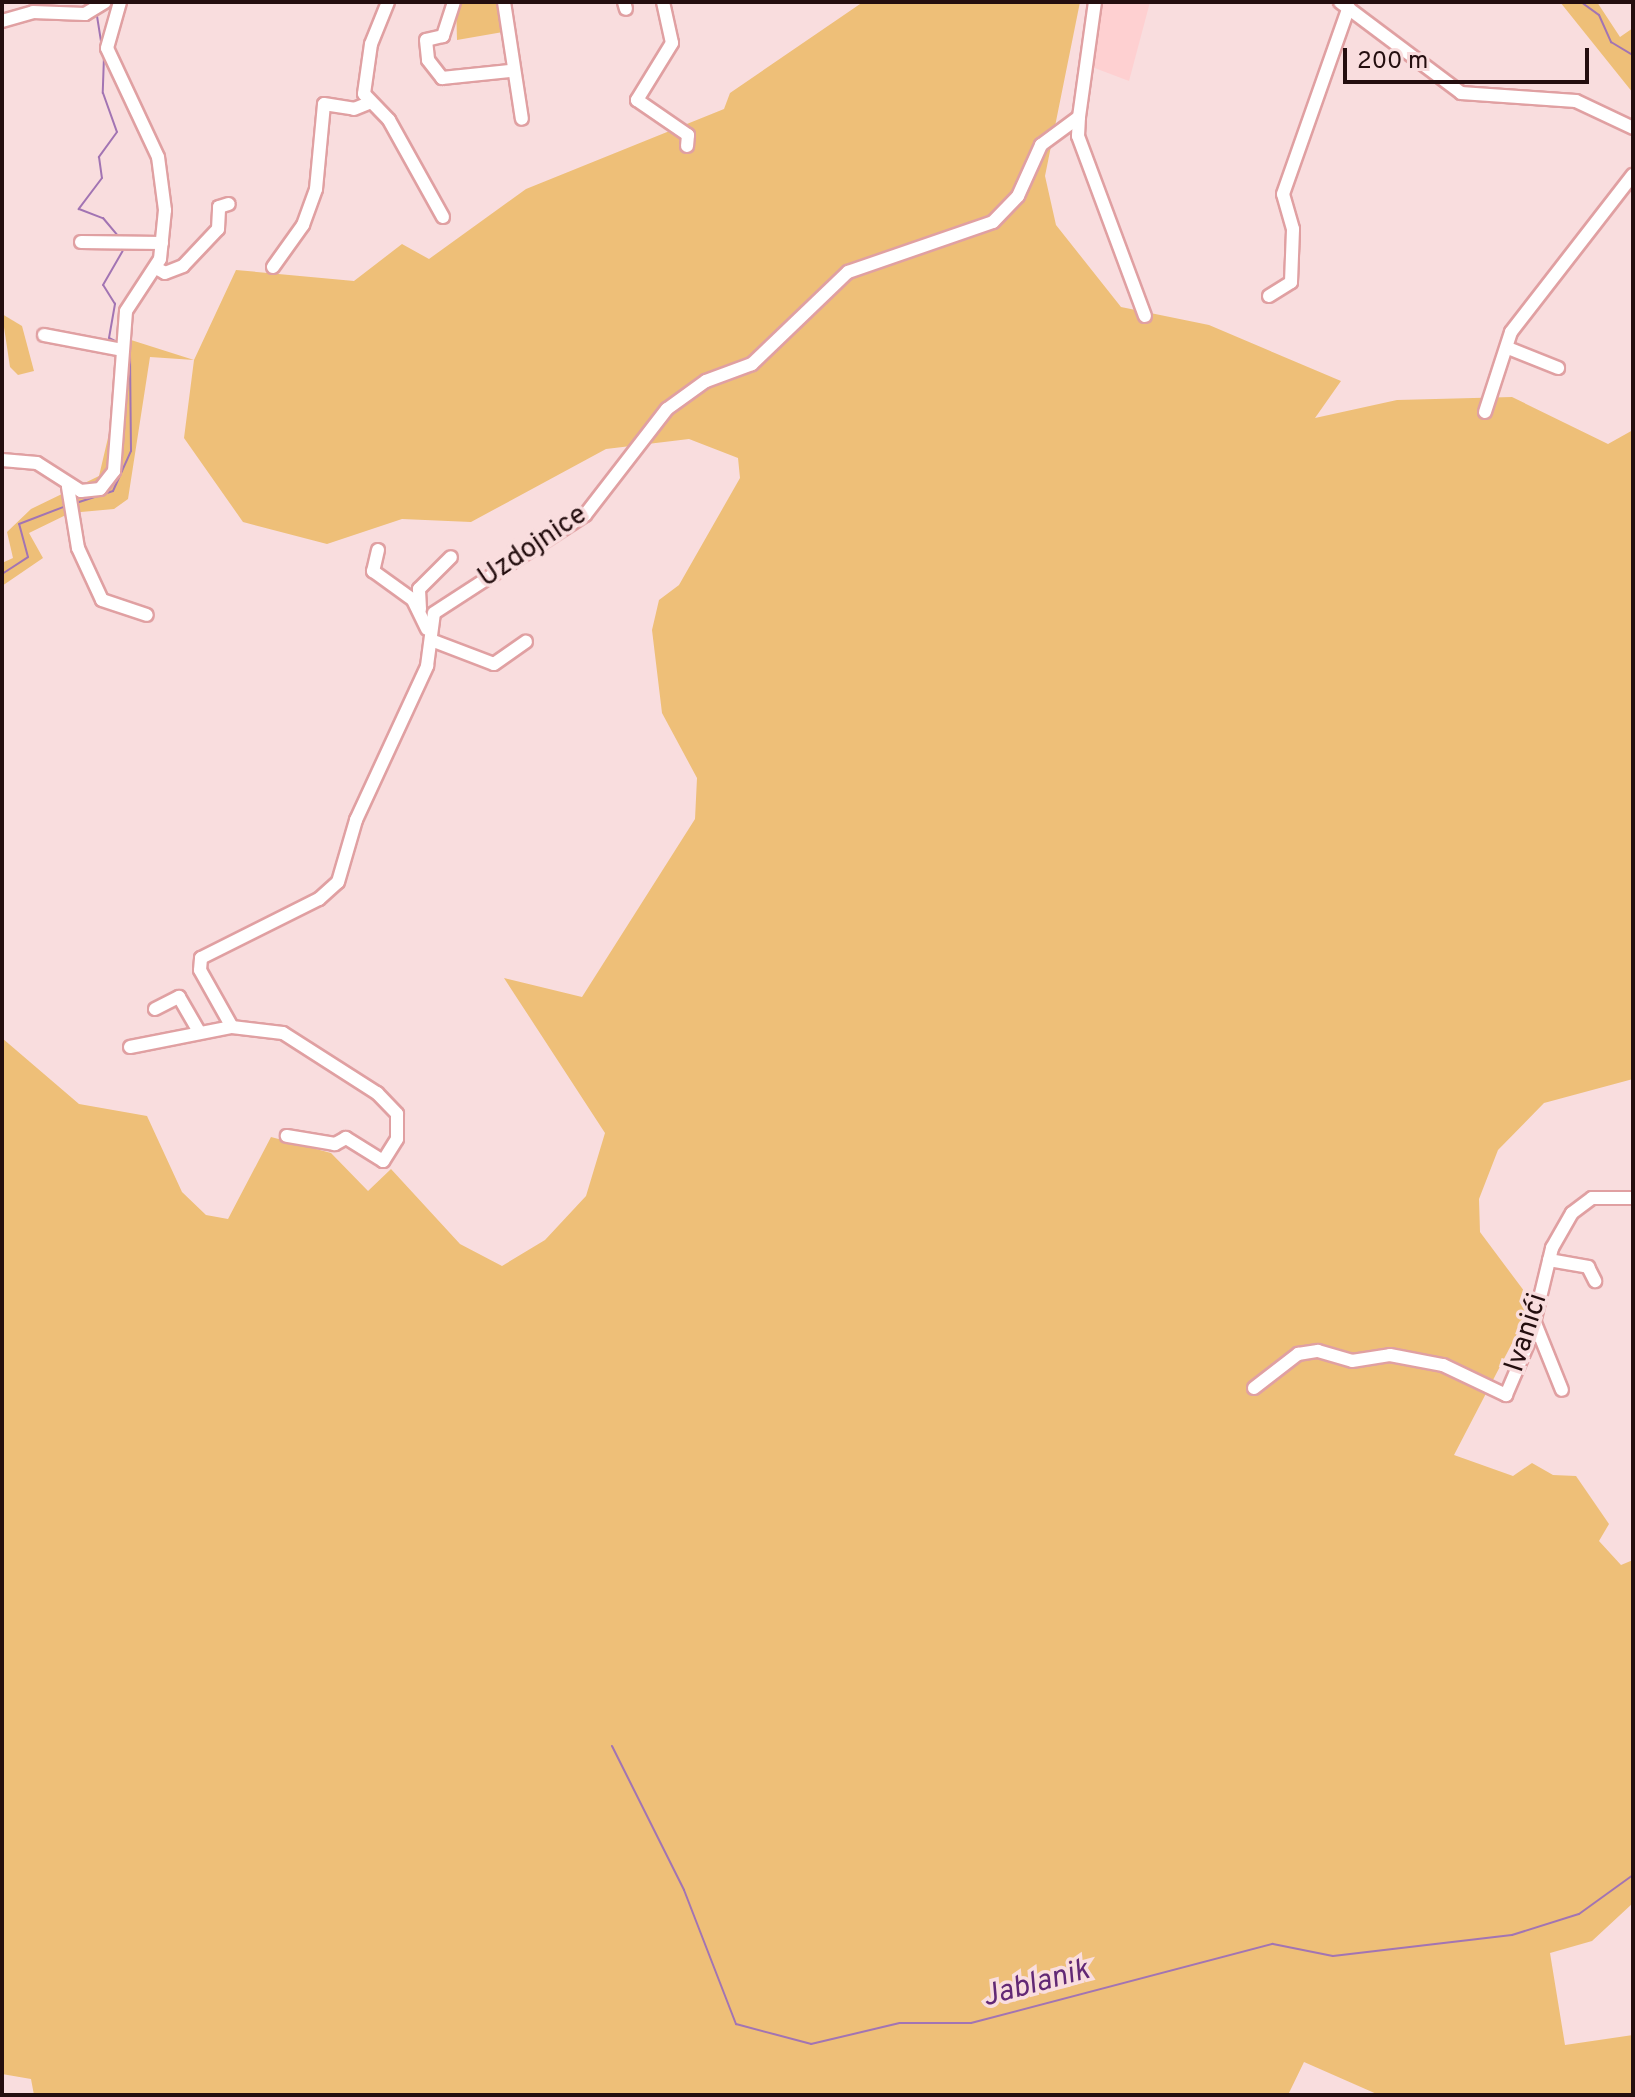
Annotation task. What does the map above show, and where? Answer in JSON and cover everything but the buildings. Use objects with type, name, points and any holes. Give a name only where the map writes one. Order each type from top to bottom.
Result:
[{"type":"street","points":[[2,21],[33,12],[85,14],[105,2]]},
{"type":"street","points":[[70,499],[92,492],[114,471],[126,311],[156,268],[162,243],[158,157],[107,48],[120,2]]},
{"type":"street","points":[[388,2],[363,76],[371,102],[389,120],[443,217]]},
{"type":"street","points":[[454,2],[443,36],[426,40],[428,60],[442,78],[510,71]]},
{"type":"street","points":[[504,2],[510,71],[522,119]]},
{"type":"street","points":[[663,2],[672,43],[637,100],[688,135],[687,146]]},
{"type":"street","points":[[1095,2],[1078,136],[1145,316]]},
{"type":"street","points":[[1269,296],[1291,282],[1293,229],[1283,194],[1345,4],[1461,93],[1576,101],[1633,128]]},
{"type":"street","points":[[273,267],[303,225],[316,189],[324,104],[354,109],[371,102]]},
{"type":"street","name":"Uzdojnice","points":[[232,1027],[200,970],[201,958],[319,899],[338,882],[356,820],[427,666],[429,635],[440,607],[585,515],[667,409],[706,381],[752,364],[848,272],[993,222],[1018,196],[1041,145],[1079,117]]},
{"type":"street","points":[[1485,412],[1511,332],[1633,175]]},
{"type":"street","points":[[156,268],[165,273],[183,266],[218,229],[219,207],[229,204]]},
{"type":"street","points":[[81,242],[162,243]]},
{"type":"street","points":[[44,335],[123,350]]},
{"type":"street","points":[[1508,348],[1558,368]]},
{"type":"street","points":[[2,460],[37,463],[70,499],[78,548],[102,600],[147,615]]},
{"type":"street","points":[[378,550],[373,571],[420,610]]},
{"type":"street","points":[[451,557],[419,589],[420,610],[429,635],[494,664],[526,642]]},
{"type":"street","points":[[155,1009],[179,997],[199,1031]]},
{"type":"street","points":[[130,1047],[199,1031],[232,1027],[293,1038],[377,1093],[397,1114],[397,1139],[383,1161],[346,1138],[335,1144],[287,1136]]},
{"type":"street","name":"Ivanići","points":[[1254,1388],[1298,1354],[1318,1351],[1352,1361],[1390,1355],[1443,1365],[1506,1395],[1535,1323],[1549,1260],[1584,1201],[1633,1198]]},
{"type":"street","points":[[1549,1260],[1588,1267],[1595,1281]]},
{"type":"street","points":[[1535,1323],[1562,1390]]},
{"type":"shaded area","points":[[456,2],[500,2],[503,32],[457,40]]},
{"type":"shaded area","points":[[863,2],[1080,2],[1045,176],[1056,225],[1121,307],[1209,325],[1341,381],[1315,418],[1397,400],[1512,397],[1608,444],[1633,430],[1633,1079],[1544,1103],[1498,1150],[1479,1199],[1480,1232],[1533,1303],[1454,1455],[1513,1476],[1532,1463],[1553,1475],[1576,1476],[1609,1524],[1599,1541],[1621,1565],[1633,1560],[1633,1903],[1592,1941],[1550,1953],[1565,2045],[1633,2035],[1633,2095],[1379,2095],[1304,2062],[1288,2095],[34,2095],[31,2079],[2,2074],[2,1038],[79,1104],[147,1116],[182,1192],[206,1215],[228,1219],[271,1137],[331,1153],[368,1191],[391,1169],[460,1244],[502,1266],[545,1240],[586,1196],[605,1133],[504,978],[582,997],[695,819],[697,778],[662,713],[652,630],[659,600],[679,585],[740,478],[738,458],[689,439],[606,449],[471,522],[402,519],[327,544],[243,522],[184,438],[194,360],[236,270],[354,281],[402,244],[429,259],[526,189],[724,109],[730,93]]},
{"type":"shaded area","points":[[1101,2],[1150,2],[1129,81],[1092,67]]},
{"type":"shaded area","points":[[1560,2],[1597,2],[1620,37],[1633,28],[1633,93]]},
{"type":"shaded area","points":[[2,314],[22,326],[34,371],[18,375],[10,367]]},
{"type":"shaded area","points":[[131,340],[194,360],[150,357],[128,499],[114,509],[70,513],[29,533],[43,558],[2,586],[2,563],[13,558],[7,532],[31,509],[99,476]]},
{"type":"waterway","points":[[1581,2],[1599,15],[1611,42],[1633,55]]},
{"type":"waterway","points":[[97,16],[102,46]]},
{"type":"waterway","points":[[104,56],[103,93],[117,132],[99,157],[102,178],[79,209],[103,218],[119,237]]},
{"type":"waterway","points":[[117,342],[109,338],[115,304],[103,285],[123,251]]},
{"type":"waterway","points":[[76,503],[113,491],[131,451],[130,350]]},
{"type":"waterway","points":[[2,574],[28,557],[19,524],[66,506]]},
{"type":"waterway","name":"Jablanik","points":[[612,1746],[684,1890],[736,2024],[811,2044],[900,2023],[971,2023],[1273,1944],[1333,1956],[1512,1935],[1579,1914],[1633,1875]]}]
